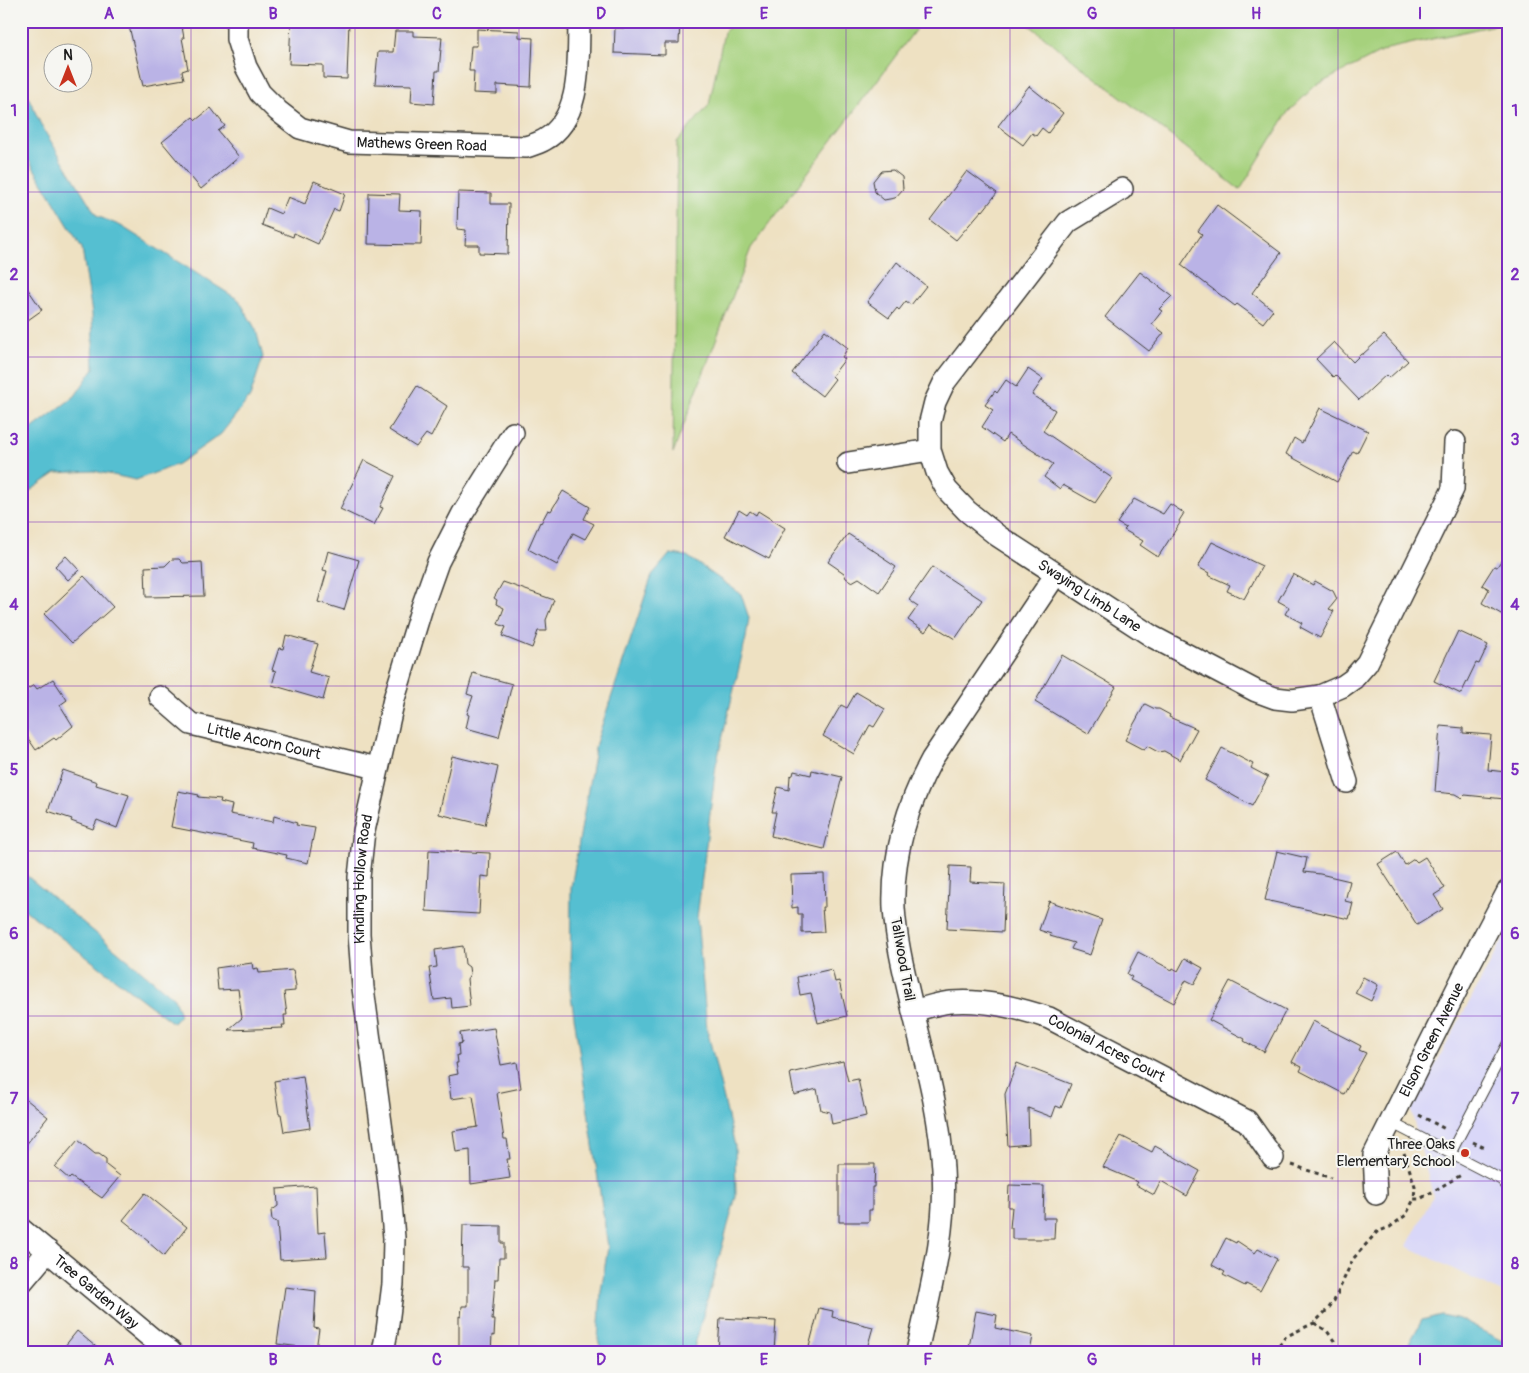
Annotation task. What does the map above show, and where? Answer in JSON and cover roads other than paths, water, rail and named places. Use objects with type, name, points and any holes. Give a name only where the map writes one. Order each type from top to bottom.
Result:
[{"type":"street","name":"Mathews Green Road","points":[[237,21],[237,39],[246,67],[260,93],[278,111],[300,128],[349,142],[526,147],[545,140],[563,124],[570,110],[576,90],[579,21]]},
{"type":"street","name":"Swaying Limb Lane","points":[[1122,189],[1068,222],[944,383],[935,402],[930,422],[930,450],[937,472],[947,490],[967,511],[998,536],[1153,637],[1256,691],[1276,698],[1292,700],[1320,696],[1343,686],[1353,679],[1367,663],[1453,489],[1455,442]]},
{"type":"street","name":"Kindling Hollow Road","points":[[382,1352],[387,1331],[393,1284],[394,1238],[390,1191],[363,988],[359,934],[359,877],[364,831],[394,699],[438,562],[463,513],[513,432]]},
{"type":"street","points":[[848,463],[930,450]]},
{"type":"street","name":"Tallwood Trail","points":[[917,1352],[938,1259],[943,1215],[943,1170],[939,1125],[899,949],[894,907],[901,837],[920,781],[932,759],[1056,574]]},
{"type":"street","points":[[1320,696],[1347,782]]},
{"type":"street","name":"Little Acorn Court","points":[[160,697],[191,724],[377,768]]},
{"type":"street","name":"Elson Green Avenue","points":[[1376,1194],[1374,1155],[1467,968],[1508,891]]},
{"type":"street","name":"Colonial Acres Court","points":[[913,1011],[950,1002],[984,1003],[1017,1008],[1049,1018],[1247,1121],[1273,1158]]},
{"type":"street","name":"Tree Garden Way","points":[[21,1229],[155,1341],[171,1352]]},
{"type":"street","points":[[21,1283],[48,1251]]},
{"type":"lane","points":[[1451,1152],[1508,1043]]},
{"type":"lane","points":[[1390,1122],[1502,1180],[1508,1187]]},
{"type":"water","points":[[21,81],[42,127],[97,216],[121,226],[239,300],[256,330],[263,357],[250,397],[221,434],[178,464],[136,480],[94,471],[56,473],[21,497],[21,437],[75,396],[94,368],[92,314],[82,248],[21,147]]},
{"type":"water","points":[[670,554],[687,556],[741,594],[749,618],[716,765],[697,918],[707,1029],[735,1146],[736,1196],[693,1352],[602,1352],[598,1340],[601,1291],[608,1247],[570,989],[571,888],[596,743],[652,575]]},
{"type":"water","points":[[21,871],[174,998],[180,1015],[173,1023],[21,907]]},
{"type":"water","points":[[1441,1315],[1459,1319],[1508,1344],[1508,1352],[1407,1352],[1406,1349],[1422,1320]]},
{"type":"place","name":"Three Oaks Elementary School","points":[[1465,1153]]}]
